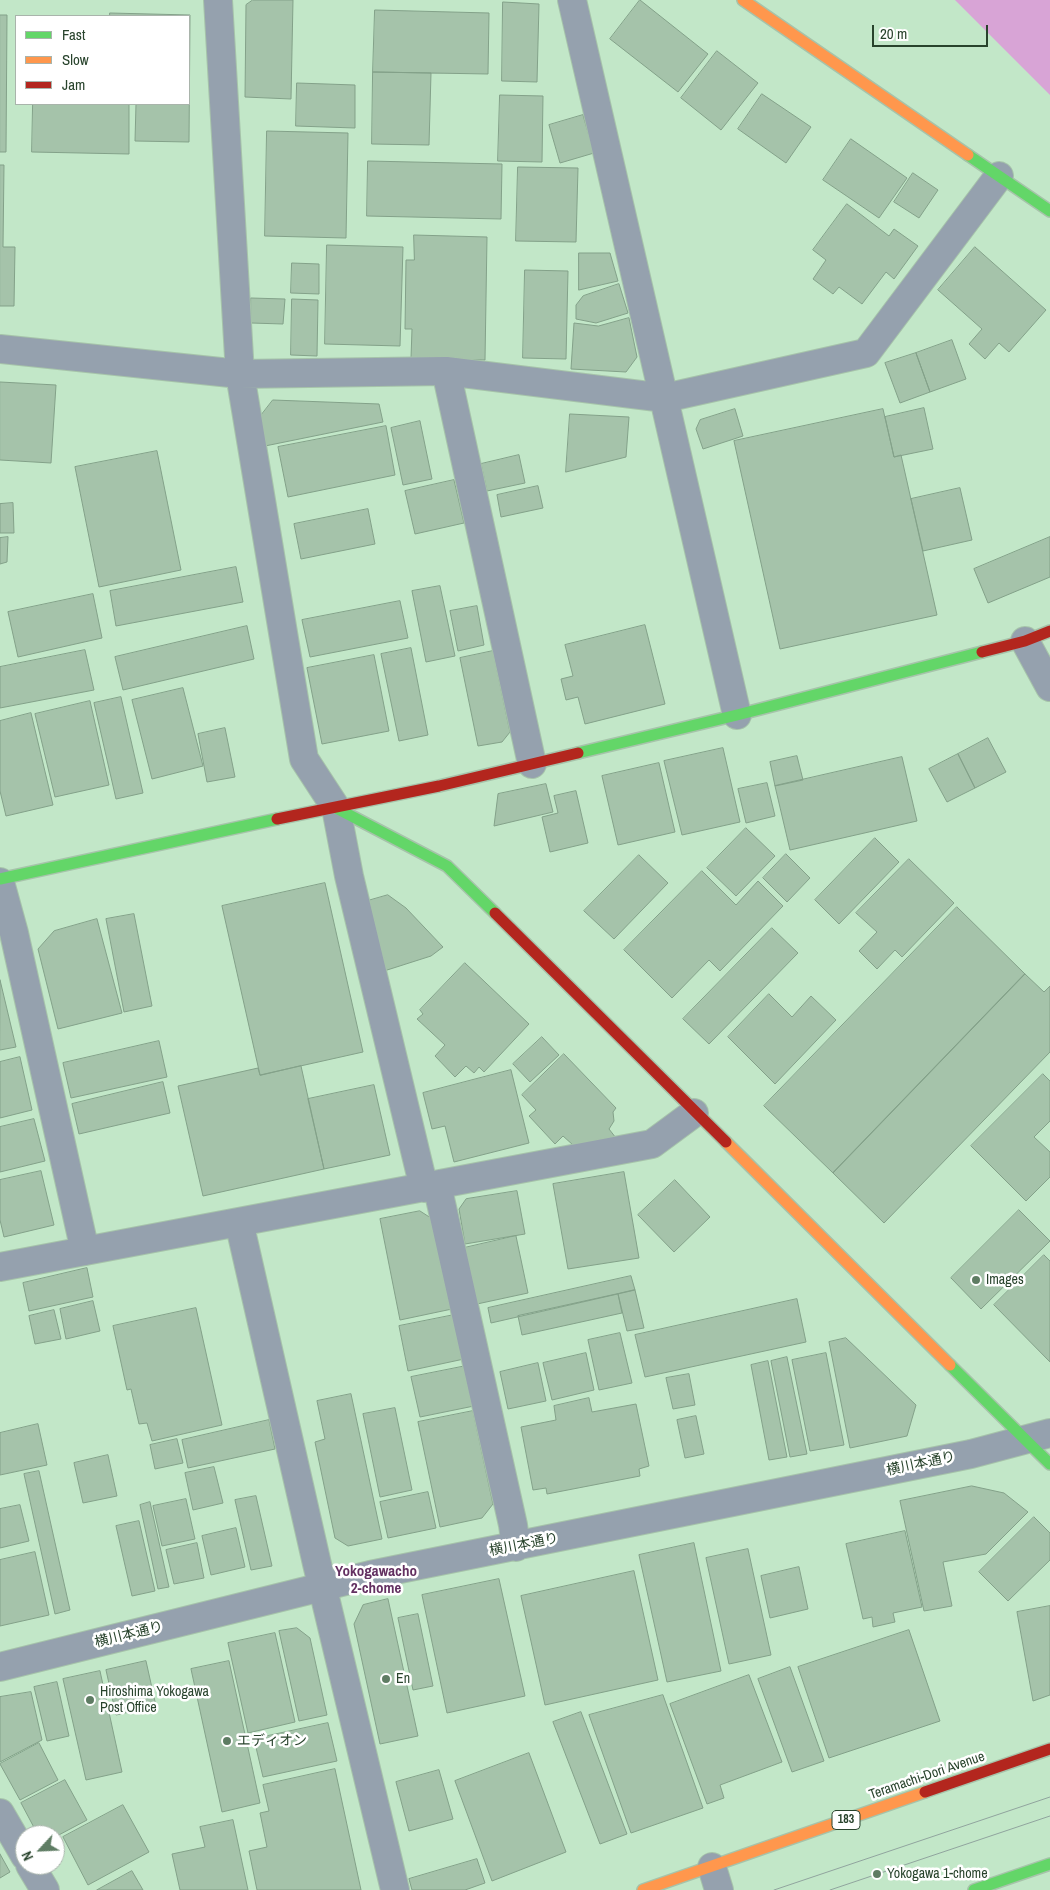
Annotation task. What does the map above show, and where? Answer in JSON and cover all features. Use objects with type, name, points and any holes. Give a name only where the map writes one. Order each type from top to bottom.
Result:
[{"type":"main road","points":[[743,0],[1050,212]]},
{"type":"main road","points":[[0,881],[532,764],[737,715],[1038,636]]},
{"type":"main road","points":[[336,808],[447,866],[694,1113],[1037,1436],[1050,1464]]},
{"type":"main road","name":"Teramachi-Dori Avenue","points":[[643,1890],[716,1878],[1050,1749]]},
{"type":"main road","points":[[974,1890],[1050,1864]]},
{"type":"street","points":[[218,0],[240,374],[304,759],[336,808],[349,876],[431,1186],[513,1524],[516,1547]]},
{"type":"street","points":[[572,0],[737,715]]},
{"type":"street","points":[[0,349],[240,374],[446,371],[665,398],[866,353],[999,176]]},
{"type":"street","points":[[446,371],[532,764]]},
{"type":"street","points":[[1038,636],[1050,688]]},
{"type":"street","points":[[0,881],[14,933],[85,1251]]},
{"type":"street","points":[[0,1267],[652,1144],[694,1113]]},
{"type":"street","points":[[239,1222],[395,1890]]},
{"type":"street","name":"横川本通り","points":[[0,1667],[370,1575],[971,1454],[1037,1436]]},
{"type":"street","points":[[0,1813],[15,1839]]},
{"type":"street","points":[[36,1875],[45,1890]]},
{"type":"shaded area","points":[[955,0],[1050,0],[1050,95]]},
{"type":"building","points":[[253,0],[293,0],[291,99],[245,97],[246,5]]},
{"type":"building","points":[[640,0],[708,54],[678,92],[610,39]]},
{"type":"building","points":[[503,2],[539,4],[537,82],[502,81]]},
{"type":"building","points":[[375,10],[489,13],[488,74],[373,72]]},
{"type":"building","points":[[110,13],[190,15],[110,15]]},
{"type":"building","points":[[0,15],[7,15],[6,152],[0,152]]},
{"type":"building","points":[[717,51],[758,83],[721,130],[681,98]]},
{"type":"building","points":[[373,72],[431,73],[429,145],[372,144]]},
{"type":"building","points":[[297,83],[355,85],[355,128],[296,126]]},
{"type":"building","points":[[762,94],[811,127],[786,163],[738,129]]},
{"type":"building","points":[[500,95],[543,96],[542,162],[498,161]]},
{"type":"building","points":[[33,105],[129,105],[129,154],[32,152]]},
{"type":"building","points":[[136,105],[189,105],[189,142],[135,141]]},
{"type":"building","points":[[583,115],[594,153],[560,163],[549,125]]},
{"type":"building","points":[[267,131],[348,133],[346,238],[265,236]]},
{"type":"building","points":[[851,139],[907,178],[879,218],[823,180]]},
{"type":"building","points":[[368,161],[502,164],[501,219],[367,216]]},
{"type":"building","points":[[0,165],[4,165],[3,247],[15,247],[14,306],[0,306]]},
{"type":"building","points":[[518,167],[578,168],[576,242],[516,241]]},
{"type":"building","points":[[913,173],[938,190],[919,218],[894,202]]},
{"type":"building","points":[[847,204],[889,236],[894,229],[918,246],[894,279],[886,272],[862,304],[839,287],[833,294],[813,279],[826,260],[813,250]]},
{"type":"building","points":[[414,235],[487,237],[485,360],[411,358],[412,329],[405,329],[406,260],[414,260]]},
{"type":"building","points":[[327,245],[403,247],[400,346],[325,344]]},
{"type":"building","points":[[975,247],[1046,310],[1009,352],[999,343],[985,359],[969,344],[982,329],[938,290]]},
{"type":"building","points":[[579,253],[610,253],[618,281],[579,290]]},
{"type":"building","points":[[292,263],[319,264],[319,294],[291,293]]},
{"type":"building","points":[[525,270],[568,271],[566,359],[523,358]]},
{"type":"building","points":[[619,284],[628,313],[596,323],[576,319],[576,305],[583,296]]},
{"type":"building","points":[[251,298],[285,299],[283,324],[251,323]]},
{"type":"building","points":[[292,299],[318,300],[317,356],[291,355]]},
{"type":"building","points":[[629,318],[637,357],[626,372],[571,369],[574,323],[598,326]]},
{"type":"building","points":[[952,340],[966,379],[930,392],[916,353]]},
{"type":"building","points":[[916,353],[930,392],[900,403],[885,363]]},
{"type":"building","points":[[0,382],[56,385],[51,463],[0,460]]},
{"type":"building","points":[[273,400],[379,404],[383,422],[265,446],[259,418]]},
{"type":"building","points":[[924,408],[933,449],[894,457],[885,417]]},
{"type":"building","points":[[735,409],[743,436],[703,449],[696,429],[700,420]]},
{"type":"building","points":[[883,409],[894,457],[901,455],[937,615],[780,649],[734,441]]},
{"type":"building","points":[[570,414],[629,417],[626,457],[566,472]]},
{"type":"building","points":[[420,421],[432,479],[403,485],[391,428]]},
{"type":"building","points":[[386,426],[395,475],[288,497],[278,447]]},
{"type":"building","points":[[157,451],[181,570],[99,587],[75,467]]},
{"type":"building","points":[[519,455],[525,483],[487,491],[481,464]]},
{"type":"building","points":[[454,480],[464,523],[415,534],[405,491]]},
{"type":"building","points":[[538,486],[543,508],[501,517],[497,495]]},
{"type":"building","points":[[960,488],[972,540],[923,551],[911,499]]},
{"type":"building","points":[[13,503],[14,533],[0,533],[0,504]]},
{"type":"building","points":[[368,509],[375,544],[301,559],[294,524]]},
{"type":"building","points":[[8,537],[7,562],[0,564],[0,538]]},
{"type":"building","points":[[1050,537],[1050,577],[988,603],[974,569]]},
{"type":"building","points":[[236,567],[243,602],[116,626],[110,591]]},
{"type":"building","points":[[440,586],[455,656],[426,662],[412,591]]},
{"type":"building","points":[[93,594],[102,638],[18,657],[8,612]]},
{"type":"building","points":[[400,601],[408,638],[310,657],[302,620]]},
{"type":"building","points":[[477,606],[484,645],[458,651],[450,611]]},
{"type":"building","points":[[645,625],[665,704],[585,724],[578,697],[566,700],[561,679],[573,676],[565,645]]},
{"type":"building","points":[[247,626],[254,659],[123,690],[115,657]]},
{"type":"building","points":[[411,648],[428,735],[399,741],[381,654]]},
{"type":"building","points":[[85,650],[94,690],[0,708],[0,667]]},
{"type":"building","points":[[493,651],[510,732],[502,742],[478,746],[460,658]]},
{"type":"building","points":[[374,655],[389,731],[322,744],[307,668]]},
{"type":"building","points":[[183,688],[203,766],[152,779],[132,700]]},
{"type":"building","points":[[121,697],[143,793],[116,799],[94,703]]},
{"type":"building","points":[[90,701],[109,785],[55,797],[35,714]]},
{"type":"building","points":[[31,713],[53,805],[6,816],[0,791],[0,721]]},
{"type":"building","points":[[225,728],[235,777],[207,782],[198,734]]},
{"type":"building","points":[[988,738],[1006,772],[975,788],[958,754]]},
{"type":"building","points":[[723,748],[740,822],[682,835],[664,761]]},
{"type":"building","points":[[958,754],[975,788],[947,802],[929,769]]},
{"type":"building","points":[[797,756],[803,780],[775,786],[770,762]]},
{"type":"building","points":[[902,757],[917,821],[790,850],[775,786]]},
{"type":"building","points":[[659,763],[675,832],[618,845],[602,776]]},
{"type":"building","points":[[767,783],[775,816],[746,823],[738,789]]},
{"type":"building","points":[[546,784],[553,812],[494,826],[498,794]]},
{"type":"building","points":[[576,791],[588,843],[550,852],[542,817],[558,813],[554,796]]},
{"type":"building","points":[[746,828],[775,856],[736,896],[707,868]]},
{"type":"building","points":[[875,838],[899,862],[839,924],[815,900]]},
{"type":"building","points":[[786,854],[810,878],[787,902],[763,878]]},
{"type":"building","points":[[639,855],[668,883],[614,939],[584,911]]},
{"type":"building","points":[[909,859],[954,903],[902,957],[895,950],[877,969],[859,951],[877,932],[856,913]]},
{"type":"building","points":[[702,871],[736,905],[758,881],[783,906],[720,971],[709,960],[672,998],[624,950]]},
{"type":"building","points":[[325,883],[363,1052],[260,1075],[222,906]]},
{"type":"building","points":[[388,895],[406,908],[443,947],[431,956],[384,971],[364,902]]},
{"type":"building","points":[[957,907],[1025,974],[833,1173],[764,1106]]},
{"type":"building","points":[[134,914],[152,1006],[124,1012],[106,919]]},
{"type":"building","points":[[97,919],[122,1013],[58,1029],[38,949],[54,931]]},
{"type":"building","points":[[772,928],[798,953],[709,1044],[683,1019]]},
{"type":"building","points":[[465,963],[529,1024],[484,1072],[479,1067],[474,1073],[466,1066],[455,1077],[435,1056],[445,1045],[417,1019],[423,1014],[420,1010]]},
{"type":"building","points":[[1025,974],[1044,992],[1050,986],[1050,1052],[884,1223],[833,1173]]},
{"type":"building","points":[[0,980],[16,1047],[0,1050]]},
{"type":"building","points":[[769,994],[792,1017],[811,996],[836,1020],[775,1084],[728,1037]]},
{"type":"building","points":[[542,1037],[559,1055],[530,1082],[513,1064]]},
{"type":"building","points":[[159,1041],[167,1077],[71,1098],[63,1063]]},
{"type":"building","points":[[564,1054],[616,1108],[613,1112],[614,1121],[609,1129],[616,1138],[573,1145],[563,1136],[555,1144],[529,1116],[536,1110],[522,1095]]},
{"type":"building","points":[[20,1057],[32,1110],[0,1118],[0,1062]]},
{"type":"building","points":[[301,1066],[324,1169],[203,1196],[178,1086],[258,1068],[260,1075]]},
{"type":"building","points":[[511,1070],[529,1143],[454,1162],[445,1126],[432,1129],[423,1093]]},
{"type":"building","points":[[1043,1074],[1050,1081],[1050,1121],[1034,1137],[1050,1152],[1050,1177],[1026,1201],[971,1146]]},
{"type":"building","points":[[163,1082],[170,1113],[79,1134],[72,1104]]},
{"type":"building","points":[[374,1085],[390,1155],[324,1169],[308,1099]]},
{"type":"building","points":[[34,1119],[45,1161],[0,1172],[0,1127]]},
{"type":"building","points":[[41,1171],[54,1225],[4,1237],[0,1220],[0,1180]]},
{"type":"building","points":[[624,1172],[639,1258],[568,1269],[553,1184]]},
{"type":"building","points":[[675,1180],[710,1217],[674,1252],[638,1215]]},
{"type":"building","points":[[517,1191],[525,1234],[465,1244],[459,1209],[466,1199]]},
{"type":"building","points":[[1019,1210],[1050,1241],[981,1309],[951,1278]]},
{"type":"building","points":[[420,1211],[434,1220],[452,1309],[400,1320],[380,1219]]},
{"type":"building","points":[[516,1236],[528,1293],[477,1304],[464,1248]]},
{"type":"building","points":[[1044,1255],[1050,1261],[1050,1362],[994,1305]]},
{"type":"building","points":[[87,1268],[93,1297],[29,1311],[23,1283]]},
{"type":"building","points":[[631,1276],[635,1290],[491,1323],[488,1308]]},
{"type":"building","points":[[635,1290],[644,1328],[627,1331],[618,1294]]},
{"type":"building","points":[[618,1294],[622,1313],[522,1335],[518,1316]]},
{"type":"building","points":[[797,1299],[806,1342],[645,1377],[635,1335]]},
{"type":"building","points":[[93,1301],[100,1331],[66,1339],[60,1309]]},
{"type":"building","points":[[196,1308],[222,1425],[152,1441],[147,1423],[139,1424],[131,1389],[127,1390],[113,1326]]},
{"type":"building","points":[[54,1310],[61,1339],[35,1344],[29,1316]]},
{"type":"building","points":[[454,1315],[464,1359],[408,1371],[399,1326]]},
{"type":"building","points":[[620,1333],[632,1383],[599,1390],[588,1340]]},
{"type":"building","points":[[846,1338],[916,1405],[907,1436],[850,1448],[829,1342]]},
{"type":"building","points":[[586,1353],[594,1390],[552,1400],[543,1363]]},
{"type":"building","points":[[826,1353],[844,1445],[810,1451],[792,1360]]},
{"type":"building","points":[[787,1357],[807,1454],[790,1457],[771,1361]]},
{"type":"building","points":[[768,1361],[787,1457],[769,1460],[751,1365]]},
{"type":"building","points":[[538,1363],[546,1401],[508,1409],[500,1372]]},
{"type":"building","points":[[466,1366],[474,1406],[420,1417],[411,1377]]},
{"type":"building","points":[[689,1374],[695,1405],[673,1409],[666,1378]]},
{"type":"building","points":[[351,1394],[382,1539],[348,1546],[335,1538],[315,1442],[325,1439],[317,1401]]},
{"type":"building","points":[[589,1398],[592,1412],[636,1404],[649,1466],[639,1469],[640,1476],[547,1494],[546,1488],[533,1490],[521,1427],[556,1420],[554,1406]]},
{"type":"building","points":[[395,1408],[412,1490],[380,1497],[363,1414]]},
{"type":"building","points":[[473,1411],[493,1504],[482,1518],[440,1527],[418,1422]]},
{"type":"building","points":[[696,1416],[704,1454],[685,1458],[677,1420]]},
{"type":"building","points":[[269,1420],[275,1449],[188,1468],[182,1440]]},
{"type":"building","points":[[38,1424],[47,1465],[0,1475],[0,1433]]},
{"type":"building","points":[[177,1439],[183,1463],[155,1469],[150,1445]]},
{"type":"building","points":[[108,1455],[117,1496],[83,1503],[74,1463]]},
{"type":"building","points":[[214,1467],[223,1503],[193,1510],[185,1473]]},
{"type":"building","points":[[39,1471],[70,1610],[55,1614],[24,1474]]},
{"type":"building","points":[[972,1486],[1004,1493],[1028,1512],[986,1554],[943,1562],[952,1606],[924,1611],[900,1501]]},
{"type":"building","points":[[428,1492],[436,1528],[388,1538],[380,1502]]},
{"type":"building","points":[[256,1496],[272,1566],[251,1570],[235,1500]]},
{"type":"building","points":[[186,1499],[195,1539],[162,1546],[153,1506]]},
{"type":"building","points":[[150,1502],[169,1587],[158,1589],[140,1505]]},
{"type":"building","points":[[20,1505],[29,1541],[0,1548],[0,1509]]},
{"type":"building","points":[[1034,1517],[1050,1533],[1050,1560],[1008,1601],[979,1572]]},
{"type":"building","points":[[139,1521],[155,1591],[132,1596],[116,1526]]},
{"type":"building","points":[[236,1528],[245,1567],[211,1575],[202,1536]]},
{"type":"building","points":[[905,1531],[922,1607],[893,1613],[895,1622],[873,1627],[872,1617],[863,1619],[846,1544]]},
{"type":"building","points":[[197,1543],[204,1578],[174,1584],[166,1550]]},
{"type":"building","points":[[694,1543],[721,1671],[667,1682],[639,1555]]},
{"type":"building","points":[[748,1549],[771,1655],[729,1664],[706,1558]]},
{"type":"building","points":[[35,1552],[49,1615],[0,1626],[0,1560]]},
{"type":"building","points":[[799,1567],[808,1609],[770,1618],[761,1576]]},
{"type":"building","points":[[634,1571],[658,1680],[545,1705],[521,1596]]},
{"type":"building","points":[[499,1579],[525,1696],[447,1713],[422,1595]]},
{"type":"building","points":[[388,1599],[418,1736],[380,1744],[354,1624],[363,1605]]},
{"type":"building","points":[[1050,1606],[1050,1695],[1033,1701],[1017,1612]]},
{"type":"building","points":[[418,1614],[433,1686],[413,1690],[398,1618]]},
{"type":"building","points":[[297,1628],[310,1638],[327,1715],[299,1721],[279,1631]]},
{"type":"building","points":[[909,1630],[940,1721],[829,1758],[798,1667]]},
{"type":"building","points":[[275,1633],[295,1722],[248,1733],[228,1643]]},
{"type":"building","points":[[146,1661],[156,1706],[116,1715],[106,1670]]},
{"type":"building","points":[[229,1661],[260,1803],[222,1812],[191,1669]]},
{"type":"building","points":[[790,1667],[824,1761],[792,1772],[758,1679]]},
{"type":"building","points":[[100,1671],[122,1772],[86,1780],[63,1679]]},
{"type":"building","points":[[749,1675],[782,1762],[720,1785],[724,1798],[707,1804],[670,1704]]},
{"type":"building","points":[[57,1682],[69,1736],[47,1741],[34,1687]]},
{"type":"building","points":[[31,1692],[42,1740],[0,1762],[0,1697]]},
{"type":"building","points":[[663,1695],[703,1808],[631,1833],[589,1715]]},
{"type":"building","points":[[581,1712],[627,1834],[600,1844],[553,1722]]},
{"type":"building","points":[[328,1723],[337,1761],[263,1777],[254,1739]]},
{"type":"building","points":[[39,1743],[58,1780],[20,1800],[0,1764]]},
{"type":"building","points":[[529,1753],[566,1852],[492,1881],[455,1781]]},
{"type":"building","points":[[335,1769],[361,1890],[257,1890],[249,1851],[267,1847],[260,1813],[269,1811],[263,1785]]},
{"type":"building","points":[[439,1770],[453,1819],[409,1831],[396,1782]]},
{"type":"building","points":[[65,1780],[87,1820],[65,1832],[65,1825],[33,1825],[21,1803]]},
{"type":"building","points":[[123,1805],[149,1852],[88,1885],[65,1841],[65,1836]]},
{"type":"building","points":[[233,1820],[248,1890],[180,1890],[172,1854],[205,1847],[200,1827]]},
{"type":"building","points":[[0,1854],[10,1872],[0,1878]]},
{"type":"building","points":[[477,1859],[485,1883],[465,1890],[412,1890],[409,1879]]},
{"type":"building","points":[[132,1871],[143,1890],[97,1890]]},
{"type":"tram line","points":[[774,1890],[1050,1797]]},
{"type":"tram line","points":[[830,1890],[1050,1816]]},
{"type":"traffic: fast","points":[[968,155],[1050,211]]},
{"type":"traffic: fast","points":[[578,753],[737,715],[982,652]]},
{"type":"traffic: fast","points":[[336,808],[447,866],[495,913]]},
{"type":"traffic: fast","points":[[0,879],[277,819]]},
{"type":"traffic: fast","points":[[950,1365],[1050,1464]]},
{"type":"traffic: fast","points":[[974,1890],[1050,1864]]},
{"type":"traffic: slow","points":[[743,0],[968,155]]},
{"type":"traffic: slow","points":[[726,1142],[950,1365]]},
{"type":"traffic: slow","points":[[643,1890],[925,1792]]},
{"type":"traffic: jam","points":[[982,652],[1025,641],[1050,631]]},
{"type":"traffic: jam","points":[[277,819],[439,786],[578,753]]},
{"type":"traffic: jam","points":[[495,913],[726,1142]]},
{"type":"traffic: jam","points":[[925,1792],[1050,1749]]},
{"type":"place","name":"Images","points":[[976,1280]]},
{"type":"place","name":"En","points":[[386,1679]]},
{"type":"place","name":"Hiroshima Yokogawa Post Office","points":[[90,1700]]},
{"type":"place","name":"エディオン","points":[[227,1741]]},
{"type":"place","name":"Yokogawa 1-chome","points":[[877,1874]]},
{"type":"district","name":"Yokogawacho 2-chome","points":[[376,1580]]}]
